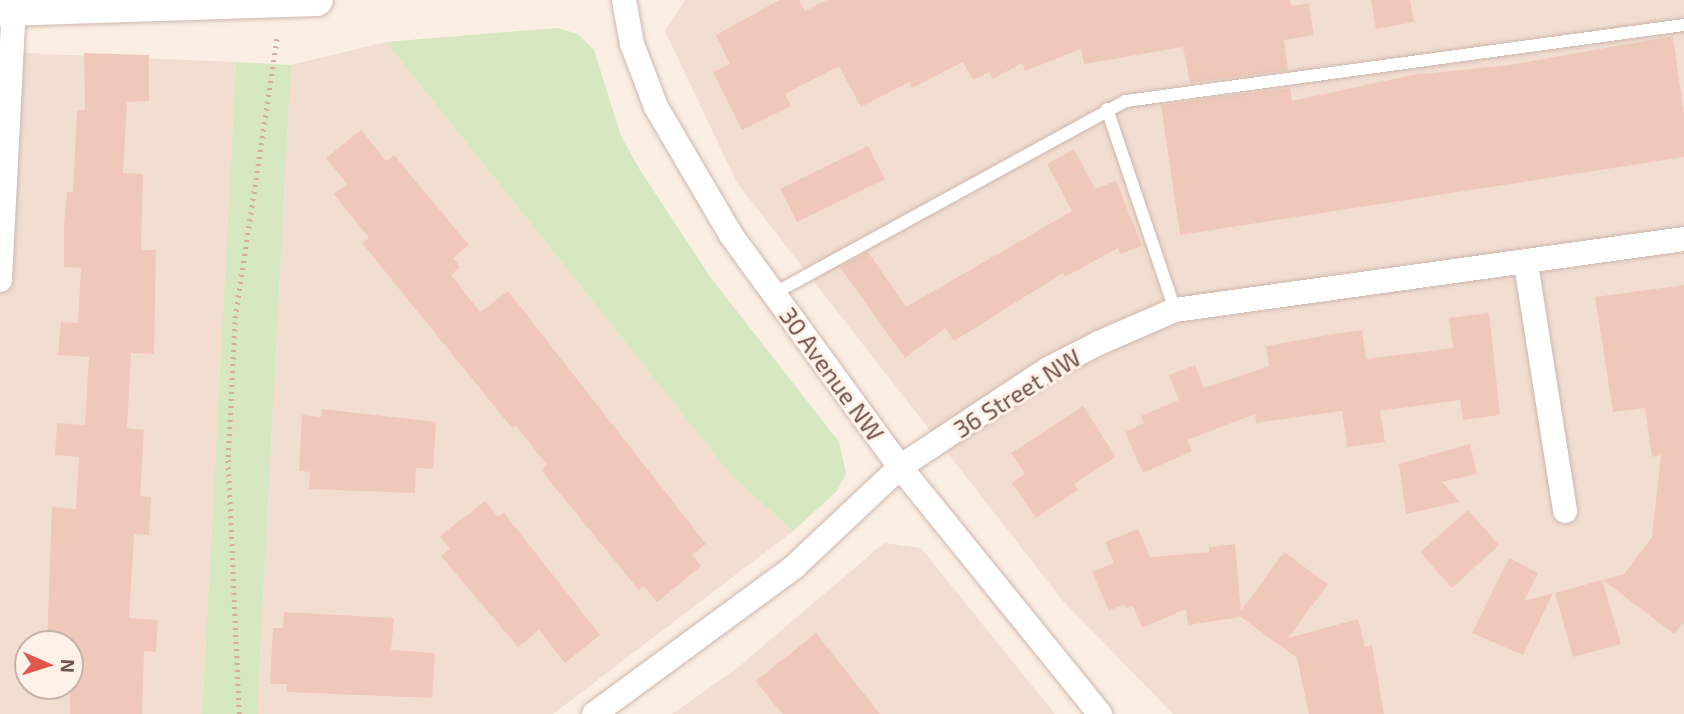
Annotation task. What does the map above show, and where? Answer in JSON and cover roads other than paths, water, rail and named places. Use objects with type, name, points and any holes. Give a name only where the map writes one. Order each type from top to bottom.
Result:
[{"type":"street","points":[[0,280],[9,7],[317,0]]},
{"type":"street","name":"30 Avenue NW","points":[[624,0],[632,44],[671,138],[773,294],[900,467],[1100,714]]},
{"type":"street","name":"36 Street NW","points":[[594,714],[794,567],[900,467],[1048,369],[1175,310],[1526,264],[1684,239]]},
{"type":"street","points":[[1526,264],[1564,511]]},
{"type":"lane","points":[[773,294],[1126,101],[1684,25]]},
{"type":"lane","points":[[1107,109],[1175,310]]}]
